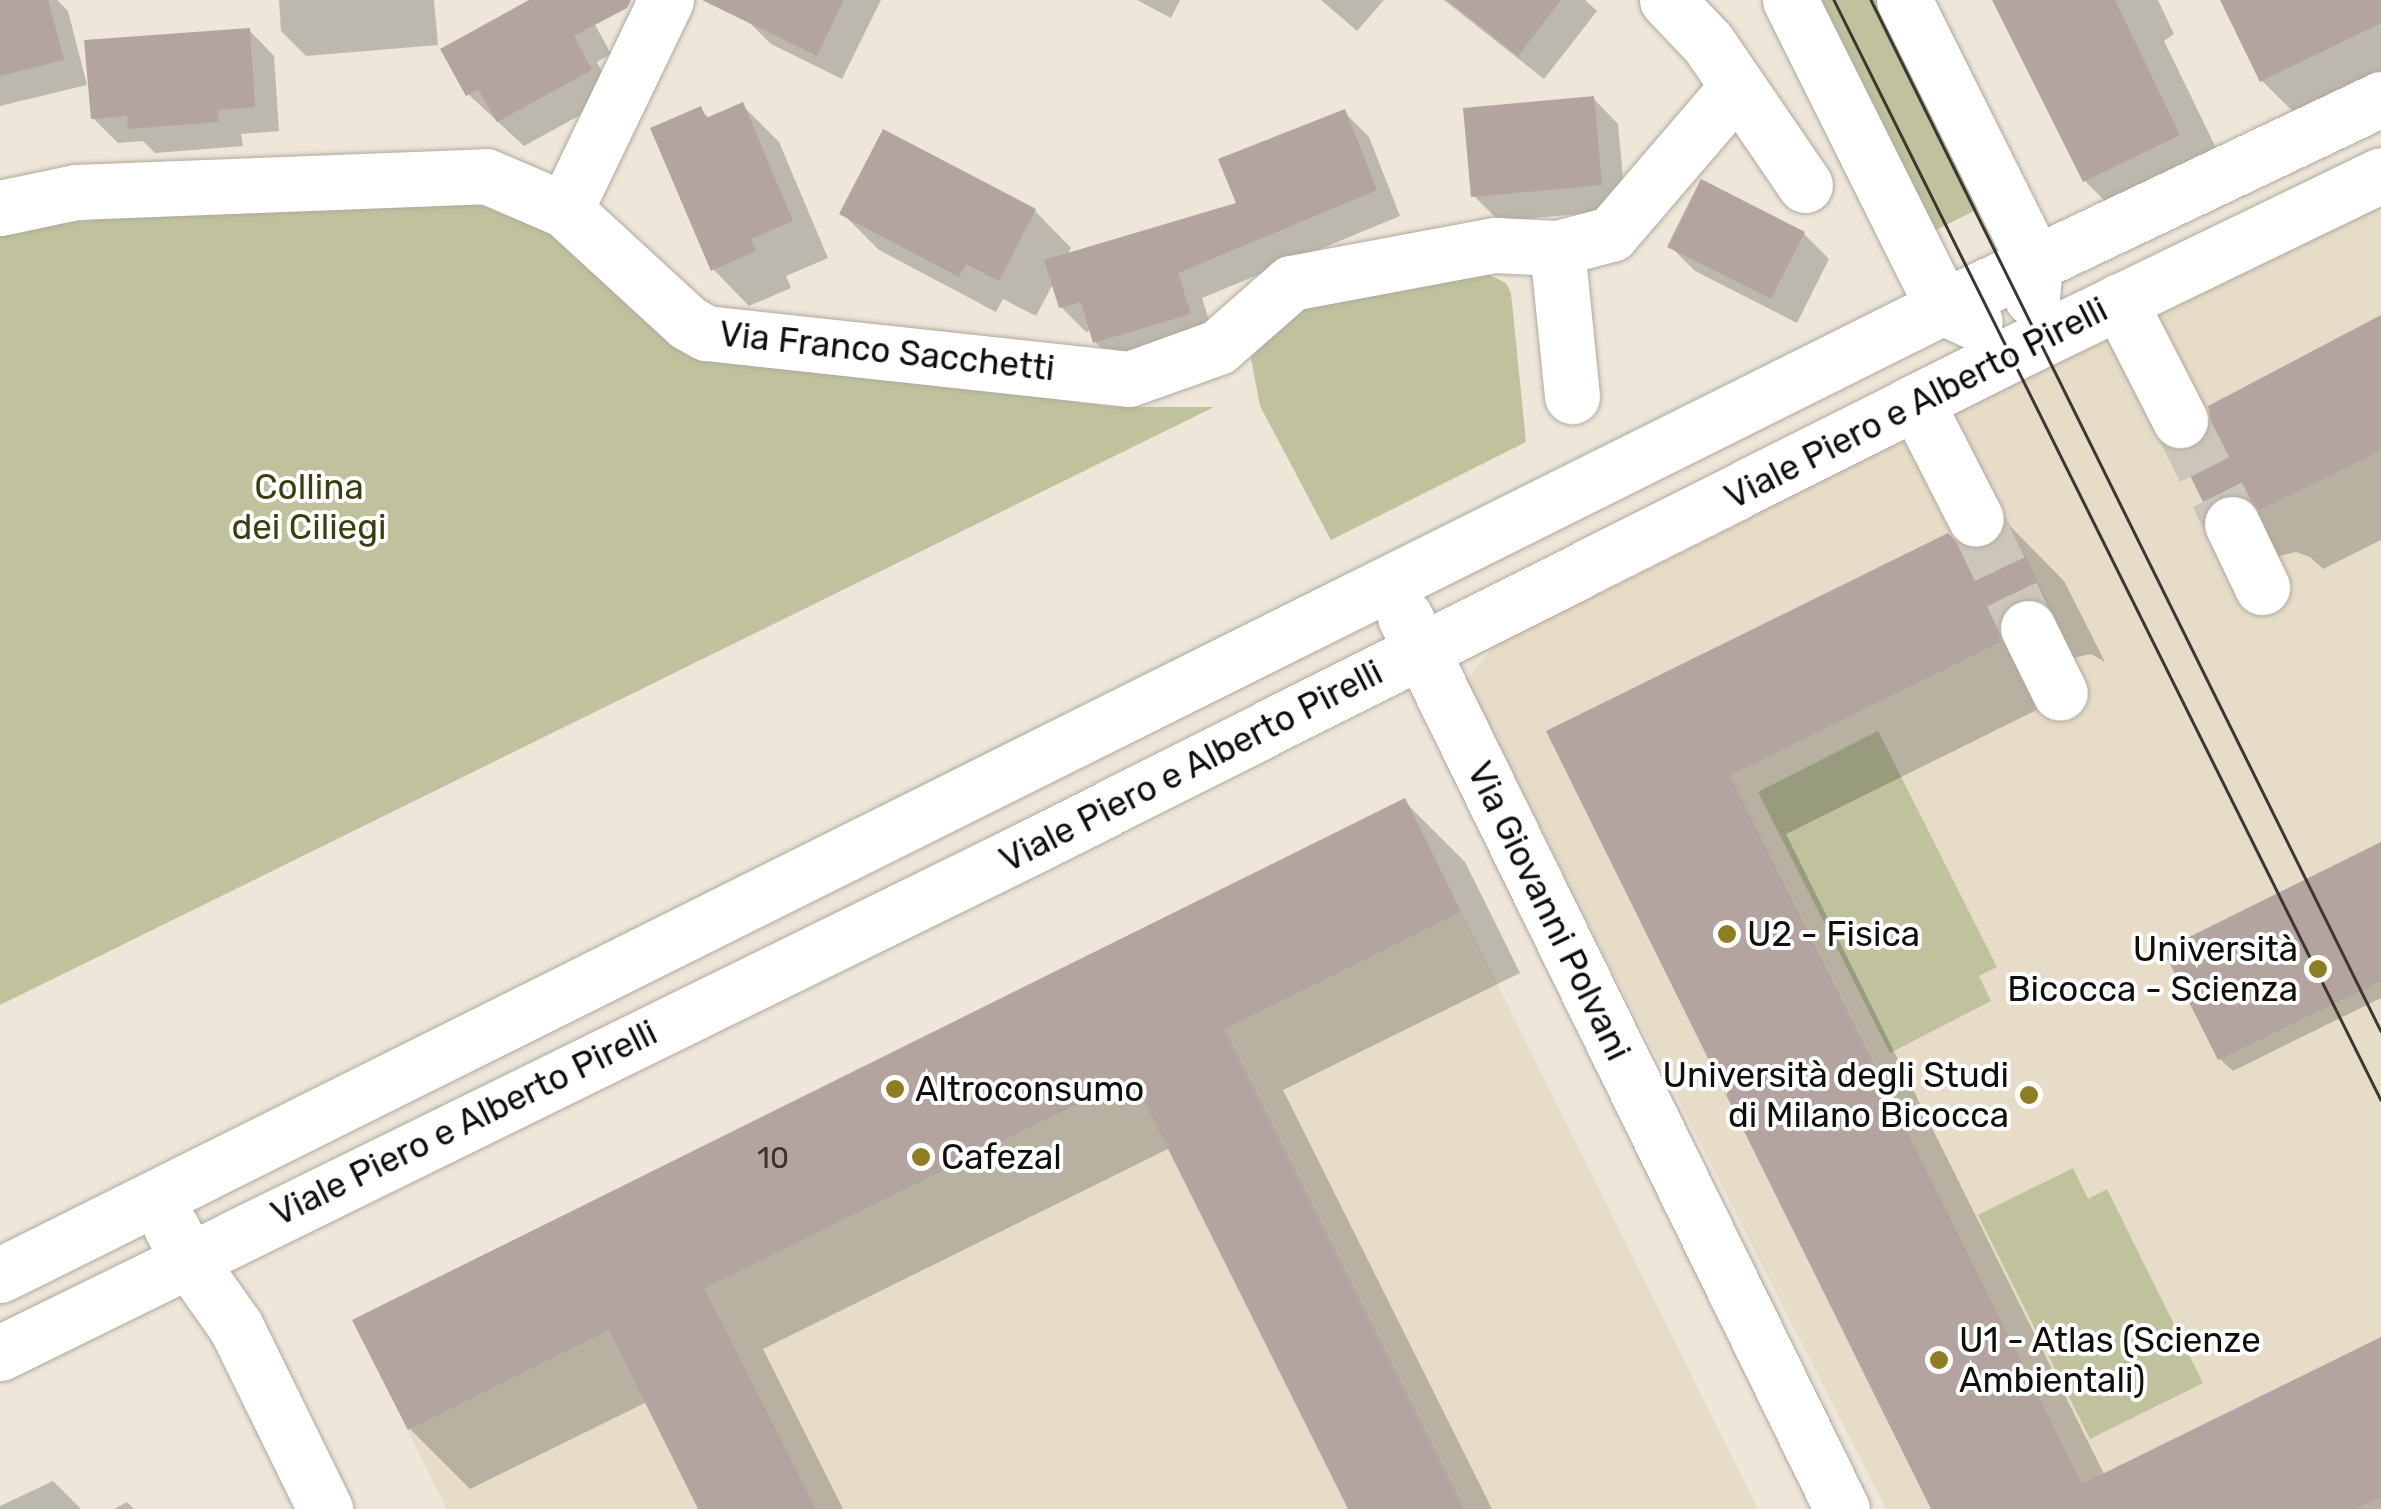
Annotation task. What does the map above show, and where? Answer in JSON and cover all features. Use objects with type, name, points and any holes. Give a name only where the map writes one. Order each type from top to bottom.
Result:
[{"type":"street","points":[[565,210],[666,0]]},
{"type":"street","points":[[1667,0],[1708,43],[1804,186]]},
{"type":"street","points":[[1790,0],[1943,306],[2028,346],[2036,263],[1904,0]]},
{"type":"street","name":"Via Franco Sacchetti","points":[[0,208],[76,192],[486,176],[565,210],[688,323],[710,334],[1129,379],[1218,347],[1291,284],[1495,246],[1557,248],[1610,234],[1738,87]]},
{"type":"street","name":"Viale Piero e Alberto Pirelli","points":[[0,1275],[1943,306],[2381,99]]},
{"type":"street","name":"Viale Piero e Alberto Pirelli","points":[[0,1353],[1034,846],[2028,346],[2381,175]]},
{"type":"street","points":[[1557,248],[1572,396]]},
{"type":"street","points":[[2119,301],[2180,420]]},
{"type":"street","points":[[1916,402],[1976,519]]},
{"type":"street","points":[[2232,524],[2262,586]]},
{"type":"street","name":"Via Giovanni Polvani","points":[[1388,582],[1842,1509]]},
{"type":"street","points":[[2028,628],[2060,693]]},
{"type":"street","points":[[156,1198],[188,1259],[236,1327],[325,1509]]},
{"type":"shaded area","name":"Università degli Studi di Milano Bicocca","points":[[2381,203],[2381,1509],[1886,1509],[1466,681],[1497,642],[2068,354]]},
{"type":"shaded area","points":[[1405,798],[1758,1509],[447,1509],[352,1320]]},
{"type":"green space","points":[[1817,0],[1889,0],[1990,203],[1932,232]]},
{"type":"green space","name":"Collina dei Ciliegi","points":[[271,199],[514,201],[697,351],[1113,407],[1214,407],[0,1005],[0,231]]},
{"type":"green space","points":[[1487,274],[1506,283],[1511,293],[1526,442],[1331,540],[1260,406],[1250,353],[1298,302]]},
{"type":"green space","points":[[1878,731],[1997,967],[1979,976],[1991,1001],[1890,1053],[1758,792]]},
{"type":"green space","points":[[2073,1168],[2088,1199],[2107,1189],[2203,1383],[2090,1439],[1978,1215]]},
{"type":"building","points":[[0,0],[48,0],[64,60],[0,76]]},
{"type":"building","points":[[529,0],[631,0],[627,8],[574,36],[592,70],[497,122],[478,89],[466,96],[440,49]]},
{"type":"building","points":[[702,0],[844,0],[817,56]]},
{"type":"building","points":[[1447,0],[1561,0],[1518,56]]},
{"type":"building","points":[[1992,0],[2115,0],[2180,135],[2083,182]]},
{"type":"building","points":[[2220,0],[2381,0],[2381,23],[2260,82]]},
{"type":"building","points":[[250,28],[255,107],[217,110],[219,122],[128,129],[127,116],[91,119],[84,40]]},
{"type":"building","points":[[1594,96],[1602,185],[1471,197],[1463,108]]},
{"type":"building","points":[[743,102],[793,221],[751,239],[756,251],[711,271],[650,128],[701,106],[706,118]]},
{"type":"building","points":[[1345,109],[1377,190],[1178,273],[1191,314],[1093,343],[1081,302],[1059,308],[1044,260],[1236,203],[1218,159]]},
{"type":"building","points":[[883,129],[1036,209],[999,281],[966,264],[959,277],[839,214]]},
{"type":"building","points":[[1701,179],[1805,232],[1771,299],[1667,247]]},
{"type":"building","points":[[2381,315],[2381,450],[2260,510],[2249,498],[2234,493],[2218,496],[2206,508],[2178,451],[2193,448],[2206,438],[2211,423],[2208,406]]},
{"type":"building","points":[[2007,520],[2052,609],[2031,597],[2013,600],[2003,610],[1997,625],[2000,642],[1730,775],[2082,1484],[2381,1337],[2381,1497],[2356,1509],[1931,1509],[1546,731],[1948,533],[1960,546],[1975,550],[1989,547],[2002,537]]},
{"type":"building","points":[[1405,798],[1461,912],[1224,1029],[1464,1509],[1348,1509],[1132,1077],[704,1288],[816,1509],[698,1509],[609,1330],[408,1430],[352,1320]]},
{"type":"building","points":[[2381,842],[2381,981],[2218,1060],[2163,950]]},
{"type":"tunnel","points":[[2180,420],[2232,524]]},
{"type":"tunnel","points":[[1976,519],[2028,628]]},
{"type":"tram line","points":[[1834,0],[2381,1100]]},
{"type":"tram line","points":[[1871,0],[2381,1031]]},
{"type":"place","name":"U2 - Fisica","points":[[1727,934]]},
{"type":"place","name":"Università Bicocca - Scienza","points":[[2318,969]]},
{"type":"place","name":"Altroconsumo","points":[[895,1089]]},
{"type":"place","name":"Università degli Studi di Milano Bicocca","points":[[2029,1095]]},
{"type":"place","name":"Cafezal","points":[[921,1157]]},
{"type":"place","name":"U1 - Atlas (Scienze Ambientali)","points":[[1939,1360]]}]
